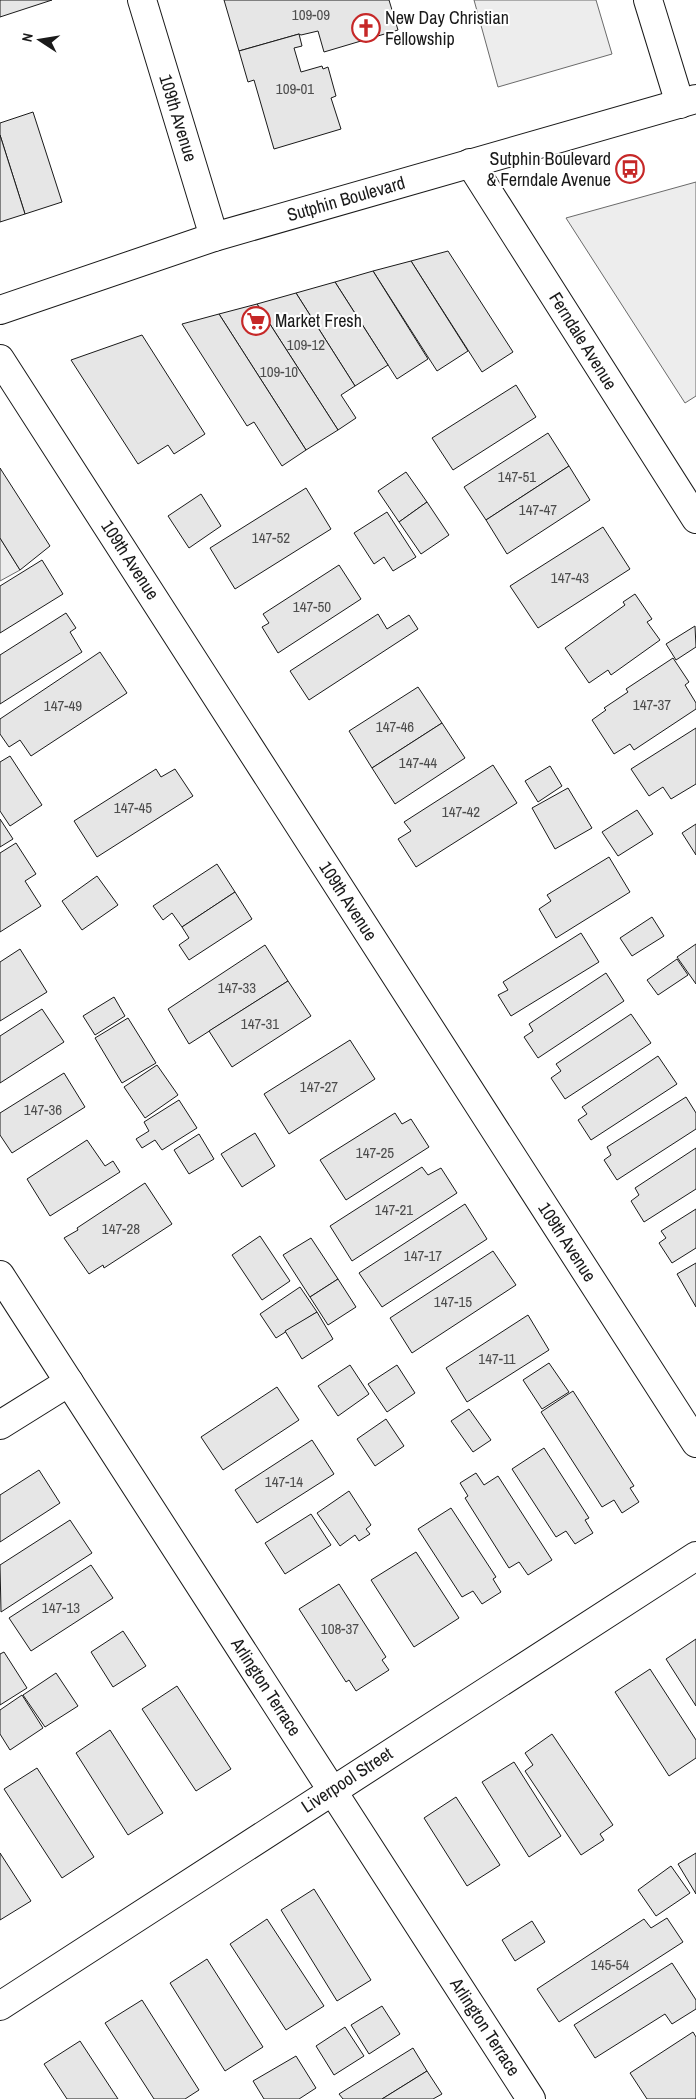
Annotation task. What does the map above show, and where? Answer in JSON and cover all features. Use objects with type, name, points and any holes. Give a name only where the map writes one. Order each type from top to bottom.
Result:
[{"type":"street","name":"109th Avenue","points":[[142,0],[214,236]]},
{"type":"street","points":[[648,0],[688,101]]},
{"type":"street","name":"Sutphin Boulevard","points":[[0,310],[214,236],[688,101]]},
{"type":"street","name":"Ferndale Avenue","points":[[470,163],[696,519]]},
{"type":"street","name":"109th Avenue","points":[[0,359],[696,1443]]},
{"type":"street","name":"Arlington Terrace","points":[[0,1275],[531,2099]]},
{"type":"street","points":[[0,1426],[69,1382]]},
{"type":"street","name":"Liverpool Street","points":[[0,2006],[696,1556]]},
{"type":"shaded area","points":[[474,0],[596,0],[612,54],[498,87]]},
{"type":"shaded area","points":[[696,182],[696,396],[685,403],[566,218]]},
{"type":"shaded area","points":[[0,538],[20,570],[0,581]]},
{"type":"building","points":[[0,0],[52,0],[0,17]]},
{"type":"building","points":[[224,0],[389,0],[398,30],[324,52],[318,31],[299,34],[239,51]]},
{"type":"building","points":[[299,34],[302,46],[294,48],[301,72],[322,66],[323,69],[328,67],[336,96],[331,98],[341,129],[274,149],[254,80],[248,82],[239,51]]},
{"type":"building","points":[[33,112],[62,202],[25,214],[0,135],[0,123]]},
{"type":"building","points":[[0,135],[25,214],[0,222]]},
{"type":"building","points":[[448,251],[513,352],[482,372],[411,261]]},
{"type":"building","points":[[411,261],[468,351],[437,371],[373,271]]},
{"type":"building","points":[[373,271],[428,359],[397,379],[335,282]]},
{"type":"building","points":[[335,282],[388,365],[355,386],[296,293]]},
{"type":"building","points":[[296,293],[355,386],[341,395],[356,418],[338,430],[257,304]]},
{"type":"building","points":[[257,304],[338,430],[306,450],[219,314]]},
{"type":"building","points":[[219,314],[306,450],[282,466],[254,422],[247,426],[182,324]]},
{"type":"building","points":[[142,335],[205,434],[174,454],[168,445],[138,464],[71,360]]},
{"type":"building","points":[[516,385],[536,417],[453,470],[432,438]]},
{"type":"building","points":[[548,433],[569,466],[486,520],[464,487]]},
{"type":"building","points":[[569,466],[590,500],[507,554],[486,520]]},
{"type":"building","points":[[0,468],[50,546],[20,570],[0,538]]},
{"type":"building","points":[[406,472],[427,502],[399,522],[378,491]]},
{"type":"building","points":[[306,488],[331,529],[235,589],[210,548]]},
{"type":"building","points":[[201,494],[221,526],[189,548],[168,516]]},
{"type":"building","points":[[427,502],[449,535],[421,554],[399,522]]},
{"type":"building","points":[[387,512],[416,557],[393,571],[384,557],[374,564],[354,533]]},
{"type":"building","points":[[603,527],[630,569],[538,628],[510,586]]},
{"type":"building","points":[[42,560],[63,594],[0,633],[0,586]]},
{"type":"building","points":[[339,565],[361,599],[278,653],[262,627],[269,623],[263,614]]},
{"type":"building","points":[[635,594],[652,619],[647,622],[660,640],[611,675],[608,670],[589,683],[565,648],[625,605],[623,602]]},
{"type":"building","points":[[66,613],[76,628],[70,632],[82,652],[0,704],[0,655]]},
{"type":"building","points":[[378,614],[387,629],[409,615],[418,629],[309,700],[290,671]]},
{"type":"building","points":[[695,626],[696,647],[676,660],[666,644]]},
{"type":"building","points":[[100,652],[127,693],[31,756],[20,740],[9,747],[0,734],[0,719]]},
{"type":"building","points":[[673,658],[689,682],[685,685],[696,703],[696,709],[634,750],[630,744],[614,754],[592,720],[606,710],[604,708],[628,692],[626,689]]},
{"type":"building","points":[[418,687],[442,723],[372,768],[349,731]]},
{"type":"building","points":[[442,723],[465,758],[395,804],[372,768]]},
{"type":"building","points":[[696,728],[696,784],[671,799],[663,787],[649,796],[631,769]]},
{"type":"building","points":[[10,756],[42,805],[10,826],[0,811],[0,762]]},
{"type":"building","points":[[493,765],[517,803],[416,867],[398,839],[411,831],[404,822]]},
{"type":"building","points":[[550,766],[562,786],[538,802],[525,781]]},
{"type":"building","points":[[156,769],[161,777],[175,769],[193,796],[97,857],[74,821]]},
{"type":"building","points":[[568,788],[592,828],[555,849],[532,808]]},
{"type":"building","points":[[637,810],[653,834],[618,856],[602,832]]},
{"type":"building","points":[[0,819],[13,839],[0,847]]},
{"type":"building","points":[[696,824],[696,855],[682,833]]},
{"type":"building","points":[[16,843],[36,874],[25,881],[41,906],[0,932],[0,853]]},
{"type":"building","points":[[609,857],[630,892],[556,938],[539,909],[551,901],[547,895]]},
{"type":"building","points":[[217,864],[235,892],[182,927],[172,913],[163,920],[153,906]]},
{"type":"building","points":[[97,876],[118,905],[82,930],[62,901]]},
{"type":"building","points":[[235,892],[252,919],[189,960],[179,945],[189,938],[182,927]]},
{"type":"building","points":[[652,917],[664,936],[632,956],[620,938]]},
{"type":"building","points":[[581,933],[599,962],[511,1016],[498,995],[508,990],[503,982]]},
{"type":"building","points":[[696,944],[696,984],[677,957]]},
{"type":"building","points":[[265,945],[288,981],[189,1044],[168,1009]]},
{"type":"building","points":[[20,949],[47,992],[0,1021],[0,962]]},
{"type":"building","points":[[677,959],[688,975],[658,995],[647,980]]},
{"type":"building","points":[[606,973],[624,1001],[538,1058],[524,1037],[533,1031],[529,1024]]},
{"type":"building","points":[[288,981],[311,1016],[232,1067],[209,1031]]},
{"type":"building","points":[[114,997],[125,1016],[95,1035],[83,1016]]},
{"type":"building","points":[[42,1009],[64,1042],[0,1083],[0,1036]]},
{"type":"building","points":[[631,1014],[651,1043],[565,1099],[551,1078],[561,1071],[556,1064]]},
{"type":"building","points":[[128,1018],[156,1063],[122,1083],[95,1038]]},
{"type":"building","points":[[350,1040],[375,1079],[289,1134],[264,1094]]},
{"type":"building","points":[[658,1056],[677,1084],[591,1140],[578,1120],[587,1114],[582,1107]]},
{"type":"building","points":[[157,1065],[178,1095],[145,1118],[124,1087]]},
{"type":"building","points":[[64,1073],[85,1107],[12,1153],[0,1135],[0,1113]]},
{"type":"building","points":[[686,1097],[696,1113],[696,1129],[617,1180],[604,1160],[611,1155],[607,1147]]},
{"type":"building","points":[[179,1100],[197,1128],[162,1150],[155,1140],[142,1148],[136,1139],[149,1131],[144,1122]]},
{"type":"building","points":[[395,1113],[402,1124],[411,1119],[429,1147],[346,1200],[320,1160]]},
{"type":"building","points":[[255,1133],[275,1166],[242,1187],[221,1154]]},
{"type":"building","points":[[199,1134],[214,1159],[189,1174],[174,1150]]},
{"type":"building","points":[[87,1140],[105,1166],[113,1161],[120,1172],[50,1216],[27,1179]]},
{"type":"building","points":[[696,1148],[696,1189],[644,1222],[631,1201],[639,1195],[635,1188]]},
{"type":"building","points":[[422,1167],[428,1175],[441,1168],[457,1193],[352,1261],[330,1226]]},
{"type":"building","points":[[145,1183],[172,1224],[104,1268],[103,1265],[89,1274],[64,1238]]},
{"type":"building","points":[[465,1204],[487,1239],[382,1307],[359,1273]]},
{"type":"building","points":[[696,1209],[696,1248],[672,1263],[659,1243],[666,1238],[661,1231]]},
{"type":"building","points":[[260,1236],[290,1281],[262,1300],[232,1255]]},
{"type":"building","points":[[311,1238],[338,1279],[310,1297],[283,1255]]},
{"type":"building","points":[[493,1251],[516,1285],[412,1353],[390,1318]]},
{"type":"building","points":[[696,1263],[696,1307],[677,1274]]},
{"type":"building","points":[[338,1279],[356,1307],[328,1325],[310,1297]]},
{"type":"building","points":[[300,1287],[317,1312],[276,1338],[260,1314]]},
{"type":"building","points":[[317,1312],[333,1339],[302,1359],[285,1331]]},
{"type":"building","points":[[528,1315],[549,1350],[467,1402],[446,1368]]},
{"type":"building","points":[[549,1363],[569,1392],[542,1409],[523,1380]]},
{"type":"building","points":[[350,1365],[369,1394],[338,1416],[318,1386]]},
{"type":"building","points":[[397,1365],[415,1393],[387,1412],[368,1384]]},
{"type":"building","points":[[277,1387],[299,1420],[223,1470],[201,1437]]},
{"type":"building","points":[[573,1391],[634,1486],[630,1488],[639,1502],[622,1513],[614,1500],[602,1507],[541,1412]]},
{"type":"building","points":[[469,1409],[491,1440],[473,1452],[451,1421]]},
{"type":"building","points":[[386,1419],[404,1446],[375,1466],[357,1439]]},
{"type":"building","points":[[312,1440],[334,1474],[257,1523],[235,1490]]},
{"type":"building","points":[[544,1448],[589,1518],[585,1520],[593,1533],[575,1544],[566,1531],[556,1537],[512,1469]]},
{"type":"building","points":[[39,1470],[60,1503],[0,1542],[0,1495]]},
{"type":"building","points":[[476,1473],[484,1485],[498,1476],[552,1560],[528,1575],[519,1562],[509,1568],[465,1498],[468,1496],[460,1483]]},
{"type":"building","points":[[349,1491],[371,1525],[366,1529],[370,1534],[359,1541],[355,1535],[340,1546],[317,1513]]},
{"type":"building","points":[[451,1508],[496,1577],[493,1579],[501,1592],[482,1604],[473,1591],[462,1597],[418,1529]]},
{"type":"building","points":[[311,1514],[331,1545],[285,1574],[265,1543]]},
{"type":"building","points":[[70,1520],[92,1553],[1,1612],[0,1565]]},
{"type":"building","points":[[416,1552],[459,1618],[414,1647],[371,1580]]},
{"type":"building","points":[[91,1565],[113,1598],[31,1651],[9,1618]]},
{"type":"building","points":[[339,1584],[386,1657],[382,1660],[389,1670],[356,1691],[349,1680],[346,1682],[299,1609]]},
{"type":"building","points":[[123,1631],[146,1666],[113,1687],[91,1652]]},
{"type":"building","points":[[696,1639],[696,1706],[666,1659]]},
{"type":"building","points":[[4,1652],[27,1688],[0,1705],[0,1654]]},
{"type":"building","points":[[650,1669],[696,1740],[696,1758],[669,1776],[615,1692]]},
{"type":"building","points":[[56,1673],[78,1706],[45,1727],[23,1695]]},
{"type":"building","points":[[177,1686],[231,1769],[196,1791],[142,1709]]},
{"type":"building","points":[[22,1695],[43,1728],[10,1750],[0,1734],[0,1710]]},
{"type":"building","points":[[110,1730],[163,1813],[128,1835],[76,1753]]},
{"type":"building","points":[[552,1734],[613,1825],[600,1834],[604,1840],[581,1855],[525,1771],[533,1765],[525,1753]]},
{"type":"building","points":[[514,1762],[561,1836],[529,1857],[482,1782]]},
{"type":"building","points":[[37,1768],[94,1857],[62,1878],[4,1789]]},
{"type":"building","points":[[456,1797],[500,1865],[467,1886],[424,1818]]},
{"type":"building","points":[[0,1853],[31,1901],[0,1920]]},
{"type":"building","points":[[696,1853],[696,1894],[678,1864]]},
{"type":"building","points":[[671,1866],[690,1893],[656,1916],[638,1890]]},
{"type":"building","points":[[314,1889],[371,1980],[337,2001],[281,1910]]},
{"type":"building","points":[[667,1918],[683,1942],[559,2022],[537,1989],[644,1919],[651,1928]]},
{"type":"building","points":[[267,1919],[324,2006],[286,2030],[230,1944]]},
{"type":"building","points":[[532,1921],[545,1942],[515,1961],[502,1940]]},
{"type":"building","points":[[207,1959],[263,2047],[225,2071],[170,1983]]},
{"type":"building","points":[[672,1963],[696,2000],[696,2009],[672,2024],[665,2014],[595,2058],[574,2025]]},
{"type":"building","points":[[142,2000],[199,2090],[185,2099],[154,2099],[105,2023]]},
{"type":"building","points":[[382,2006],[400,2034],[369,2054],[351,2025]]},
{"type":"building","points":[[345,2027],[364,2056],[334,2075],[316,2046]]},
{"type":"building","points":[[693,2032],[696,2037],[696,2099],[647,2099],[630,2073]]},
{"type":"building","points":[[80,2041],[118,2099],[67,2099],[44,2064]]},
{"type":"building","points":[[413,2048],[427,2071],[382,2099],[343,2099],[339,2094]]},
{"type":"building","points":[[296,2056],[316,2088],[299,2099],[264,2099],[253,2081]]},
{"type":"building","points":[[427,2071],[442,2094],[433,2099],[382,2099]]},
{"type":"place","name":"New Day Christian Fellowship","points":[[366,28]]},
{"type":"place","name":"Sutphin Boulevard & Ferndale Avenue","points":[[630,169]]},
{"type":"place","name":"Market Fresh","points":[[256,321]]}]
